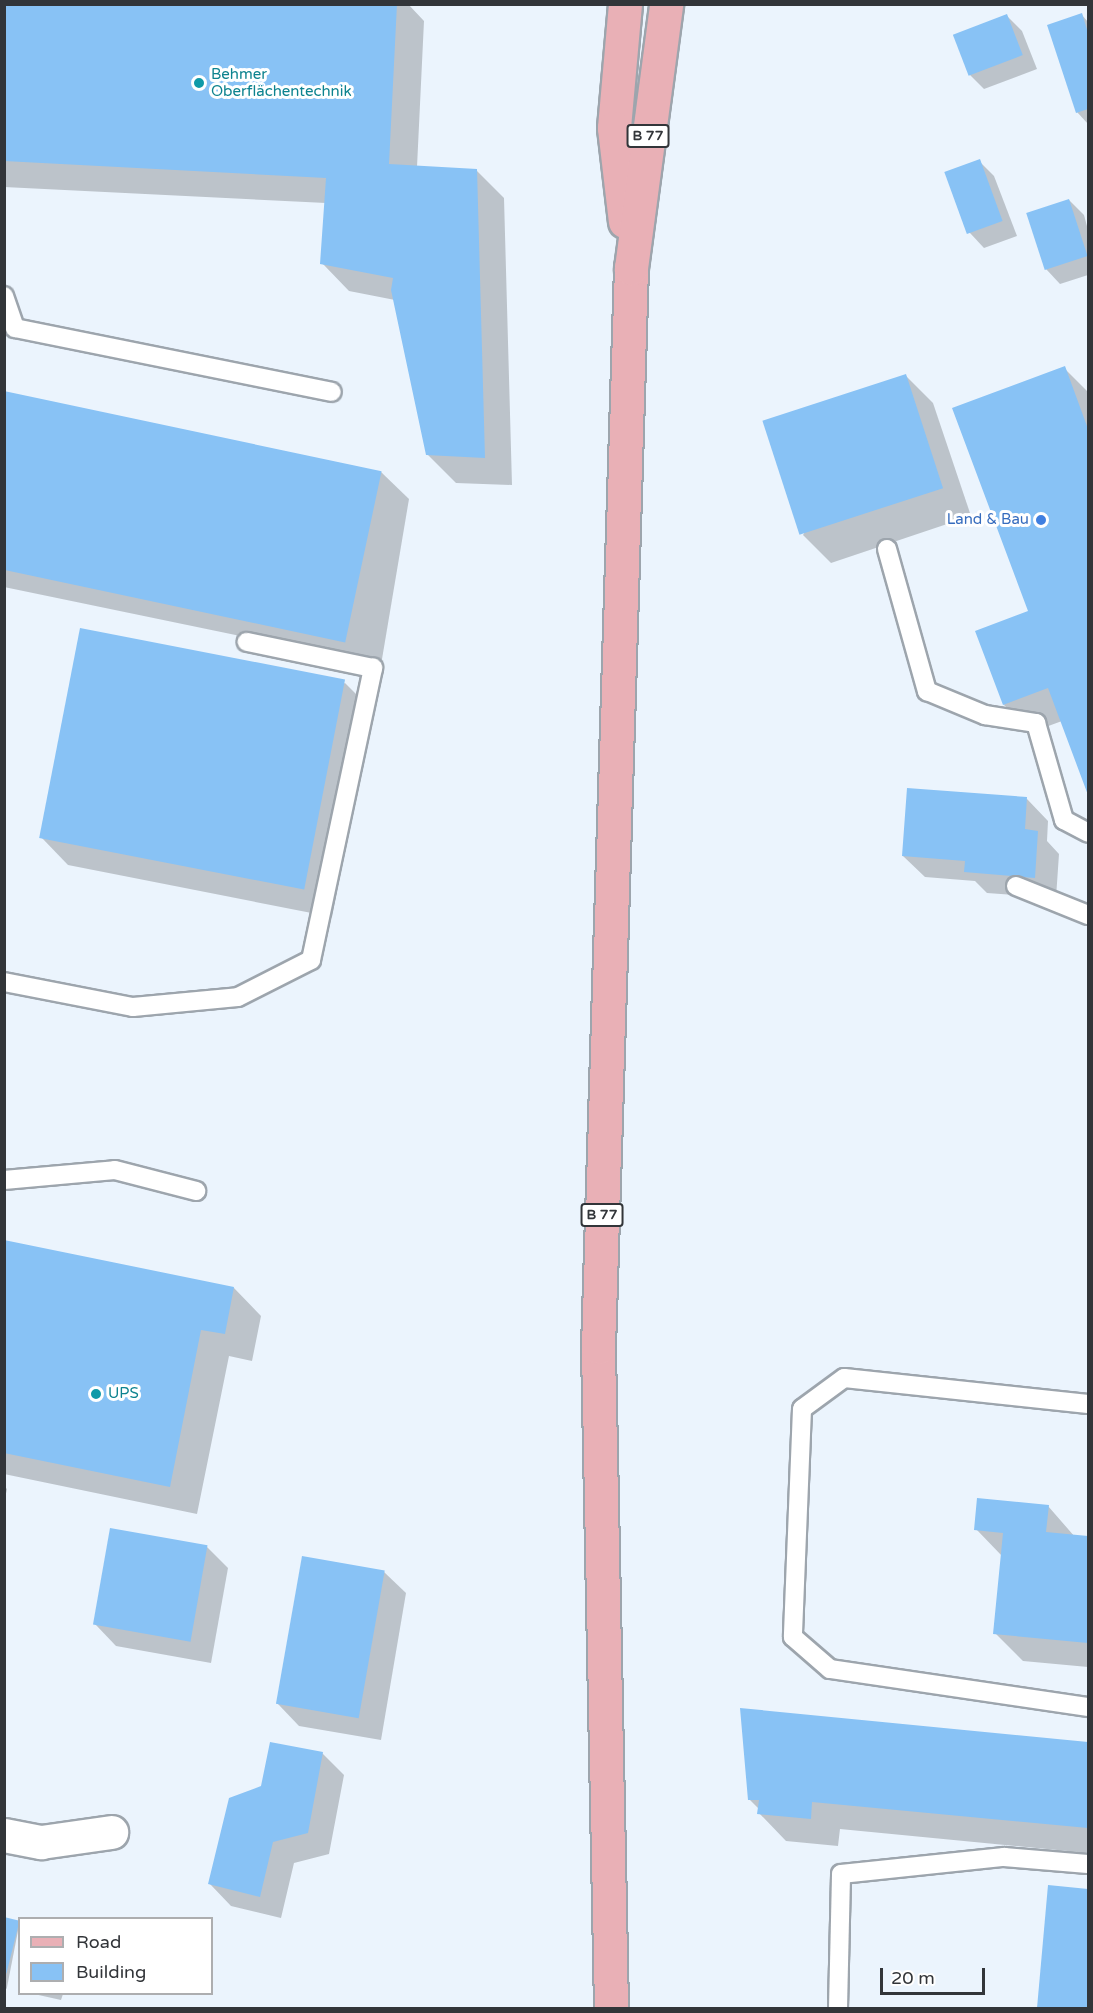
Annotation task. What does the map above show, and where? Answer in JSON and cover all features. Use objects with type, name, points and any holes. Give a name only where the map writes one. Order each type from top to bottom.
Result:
[{"type":"main road","points":[[625,4],[614,128],[631,268]]},
{"type":"main road","name":"B 77","points":[[611,2008],[598,1347],[631,268],[666,4]]},
{"type":"street","points":[[4,1835],[41,1842],[111,1832]]},
{"type":"lane","points":[[4,296],[15,328],[332,393]]},
{"type":"lane","points":[[887,549],[927,691],[985,715],[1036,723],[1064,820],[1089,833]]},
{"type":"lane","points":[[4,982],[133,1007],[238,998],[310,960],[373,668],[247,642]]},
{"type":"lane","points":[[1016,886],[1089,915]]},
{"type":"lane","points":[[4,1180],[115,1170],[196,1191]]},
{"type":"lane","points":[[1089,1404],[844,1378],[802,1409],[793,1638],[830,1670],[1089,1707]]},
{"type":"lane","points":[[838,2008],[841,1874],[1004,1857],[1089,1864]]},
{"type":"building","name":"Behmer Oberflächentechnik","points":[[4,4],[397,4],[389,164],[477,169],[485,458],[426,455],[391,290],[393,278],[320,264],[326,178],[4,161]]},
{"type":"building","points":[[1082,13],[1088,33],[1088,109],[1076,113],[1047,25]]},
{"type":"building","points":[[1007,14],[1023,55],[969,76],[953,35]]},
{"type":"building","points":[[980,159],[1003,221],[967,234],[944,172]]},
{"type":"building","points":[[1069,199],[1088,256],[1045,270],[1026,213]]},
{"type":"building","name":"Land & Bau","points":[[1065,366],[1088,429],[1088,795],[1048,688],[1003,705],[975,631],[1028,611],[952,408]]},
{"type":"building","points":[[906,374],[943,488],[799,535],[762,421]]},
{"type":"building","points":[[4,391],[382,471],[345,642],[4,570]]},
{"type":"building","points":[[80,628],[345,680],[304,890],[39,838]]},
{"type":"building","points":[[907,788],[1027,797],[1025,829],[1038,831],[1035,878],[964,872],[965,861],[902,856]]},
{"type":"building","name":"UPS","points":[[4,1240],[234,1287],[225,1334],[201,1330],[170,1487],[4,1453]]},
{"type":"building","points":[[977,1498],[1049,1505],[1046,1532],[1088,1536],[1088,1643],[993,1634],[1003,1533],[974,1530]]},
{"type":"building","points":[[110,1528],[207,1545],[190,1642],[93,1625]]},
{"type":"building","points":[[302,1556],[385,1571],[359,1718],[276,1704]]},
{"type":"building","points":[[740,1708],[1088,1742],[1088,1828],[812,1802],[811,1819],[757,1814],[759,1800],[748,1800]]},
{"type":"building","points":[[270,1742],[323,1752],[308,1833],[273,1842],[260,1897],[208,1884],[229,1798],[261,1786]]},
{"type":"building","points":[[1048,1885],[1088,1889],[1088,2008],[1037,2008]]},
{"type":"building","points":[[4,1917],[18,1920],[6,1973],[4,1973]]},
{"type":"place","name":"Behmer Oberflächentechnik","points":[[199,83]]},
{"type":"place","name":"Land & Bau","points":[[1041,520]]},
{"type":"place","name":"UPS","points":[[96,1394]]}]
